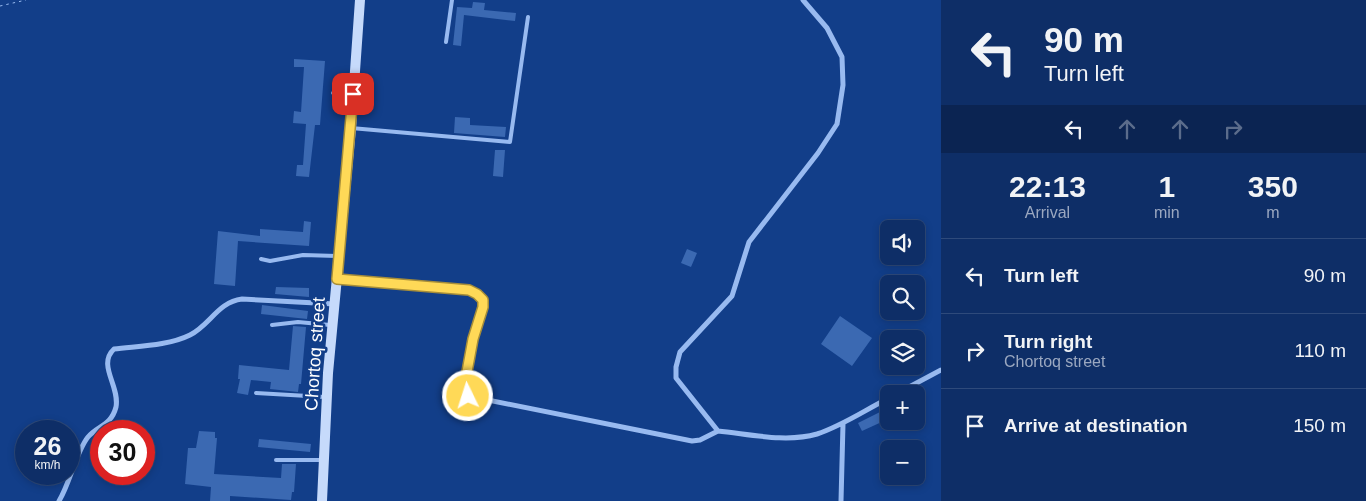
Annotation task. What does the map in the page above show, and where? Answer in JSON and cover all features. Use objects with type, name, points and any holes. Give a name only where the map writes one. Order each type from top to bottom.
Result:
[{"type":"main road","name":"Chortoq street","points":[[322,501],[332,326],[351,128],[360,0]]},
{"type":"street","points":[[718,432],[676,378],[676,367],[680,352],[732,296],[749,242],[818,153],[832,133],[839,115],[843,85],[842,57],[827,28],[803,0]]},
{"type":"street","points":[[337,279],[469,290],[477,294],[483,300],[483,307],[473,339],[464,388],[464,392],[468,396],[692,441],[700,440],[718,432],[799,437],[816,434],[843,424],[880,403]]},
{"type":"street","points":[[60,501],[89,436],[107,424],[115,409],[116,392],[106,362],[108,354],[114,349],[167,342],[187,336],[198,330],[220,307],[231,300],[335,304]]},
{"type":"street","points":[[913,385],[941,370]]},
{"type":"street","points":[[841,501],[843,424]]},
{"type":"lane","points":[[446,42],[452,0]]},
{"type":"lane","points":[[351,128],[510,142],[528,17]]},
{"type":"lane","points":[[333,93],[353,94]]},
{"type":"lane","points":[[261,260],[270,261],[303,255],[339,256]]},
{"type":"lane","points":[[272,324],[298,322],[332,326]]},
{"type":"lane","points":[[256,393],[327,397]]},
{"type":"lane","points":[[276,460],[324,460]]},
{"type":"path","points":[[0,6],[26,0]]},
{"type":"building","points":[[473,2],[485,3],[484,10],[516,13],[515,21],[464,15],[461,46],[453,45],[457,7],[472,8]]},
{"type":"building","points":[[294,59],[325,61],[320,125],[315,125],[309,177],[296,176],[297,165],[303,165],[306,124],[293,123],[294,111],[301,112],[304,67],[294,67]]},
{"type":"building","points":[[455,117],[470,118],[470,125],[506,127],[505,137],[454,133]]},
{"type":"building","points":[[495,150],[505,150],[503,177],[493,176]]},
{"type":"building","points":[[304,221],[311,222],[309,246],[238,241],[235,286],[214,284],[218,231],[260,236],[260,229],[303,232]]},
{"type":"building","points":[[687,249],[697,253],[691,267],[681,263]]},
{"type":"building","points":[[276,287],[309,288],[309,297],[275,294]]},
{"type":"building","points":[[262,305],[308,311],[307,319],[261,314]]},
{"type":"building","points":[[840,316],[872,338],[852,366],[821,344]]},
{"type":"building","points":[[293,326],[306,327],[301,384],[299,384],[298,392],[270,389],[271,382],[251,380],[248,395],[237,393],[240,379],[238,379],[239,365],[289,370]]},
{"type":"building","points":[[880,412],[880,423],[862,431],[858,423]]},
{"type":"building","points":[[199,431],[215,432],[215,438],[217,438],[214,474],[281,478],[282,464],[296,464],[294,492],[292,492],[291,500],[230,496],[230,501],[210,501],[211,487],[185,484],[188,448],[196,448]]},
{"type":"building","points":[[259,439],[311,444],[310,452],[258,447]]},
{"type":"route","points":[[353,94],[337,279],[469,290],[477,294],[483,300],[483,307],[473,339],[464,388],[464,392],[468,396]]}]
